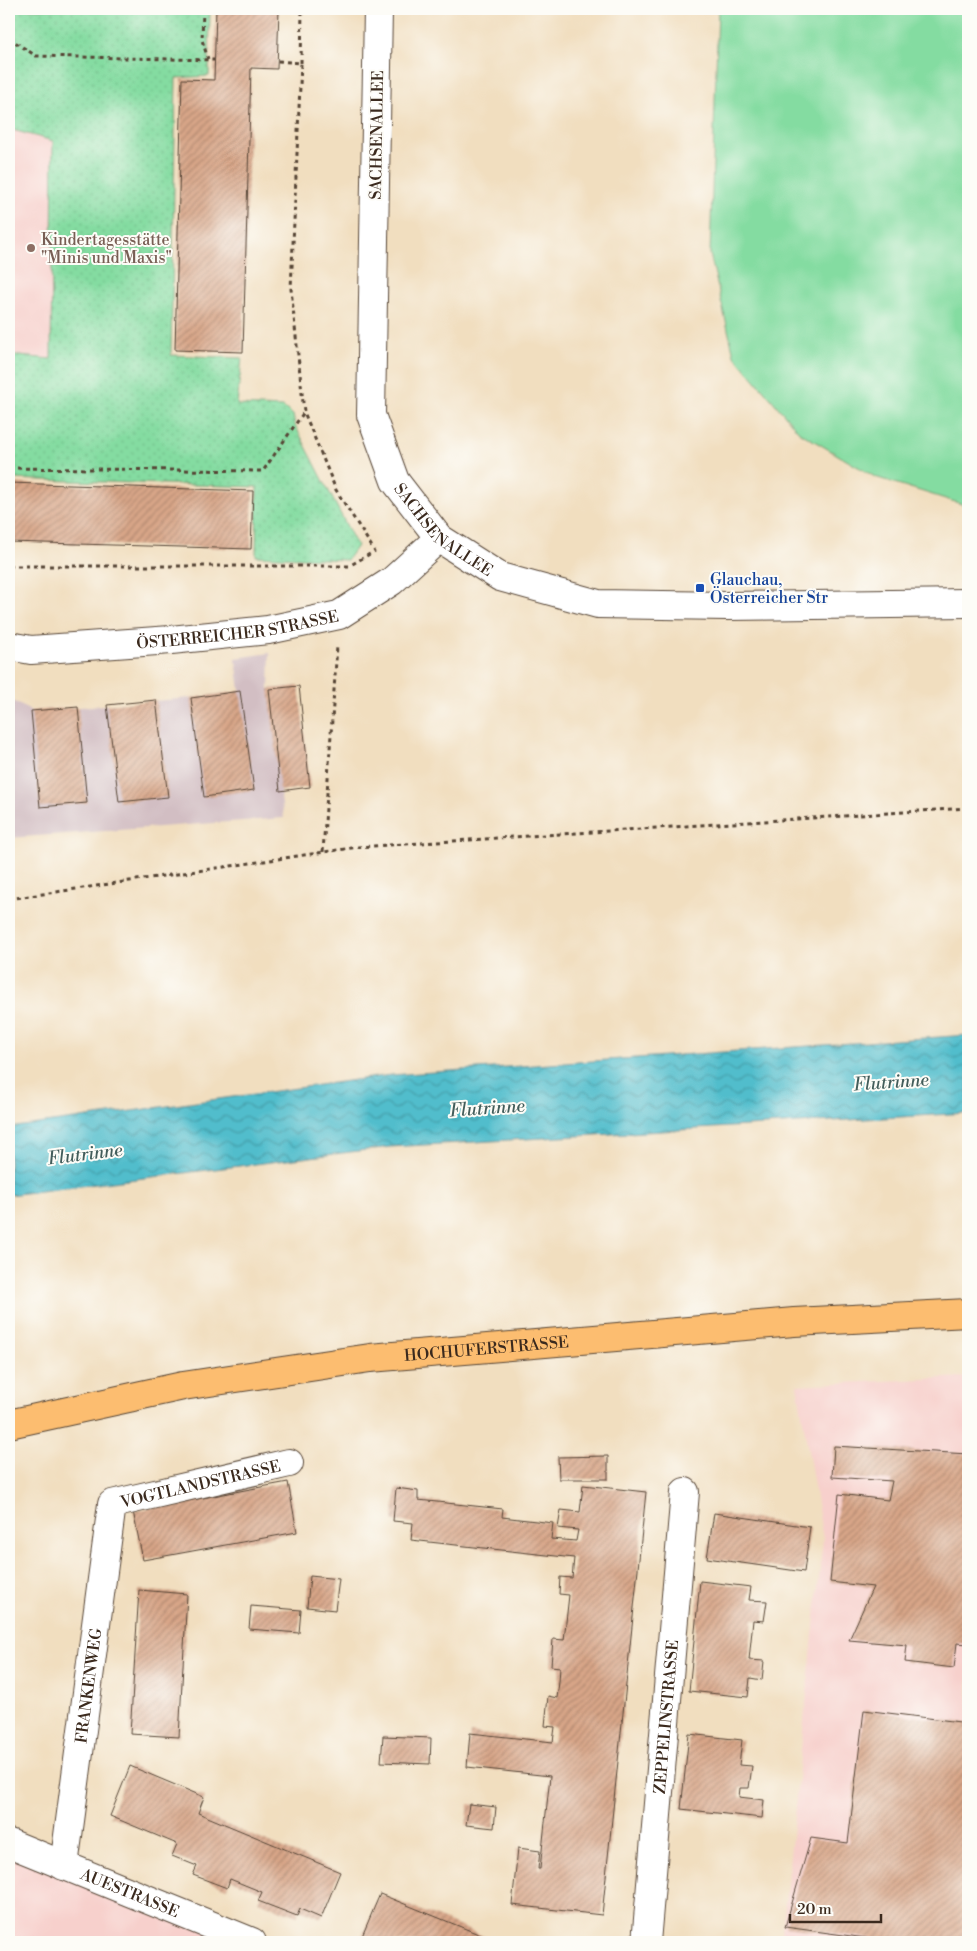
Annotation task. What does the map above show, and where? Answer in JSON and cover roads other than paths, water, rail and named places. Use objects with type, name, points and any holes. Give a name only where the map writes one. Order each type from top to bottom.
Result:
[{"type":"main road","name":"HOCHUFERSTRASSE","points":[[9,1424],[183,1386],[370,1358],[794,1322],[968,1313]]},
{"type":"street","name":"SACHSENALLEE","points":[[378,9],[371,415],[395,481],[439,538],[500,577],[598,604],[727,606],[968,603]]},
{"type":"street","name":"ÖSTERREICHER STRASSE","points":[[9,646],[31,650],[171,640],[268,630],[339,615],[392,581],[439,538]]},
{"type":"street","name":"VOGTLANDSTRASSE","points":[[112,1504],[288,1463]]},
{"type":"street","name":"ZEPPELINSTRASSE","points":[[646,1942],[685,1492]]},
{"type":"street","name":"FRANKENWEG","points":[[64,1866],[112,1504]]},
{"type":"street","name":"AUESTRASSE","points":[[9,1843],[252,1942]]},
{"type":"water","name":"Flutrinne","points":[[968,1035],[968,1113],[390,1147],[9,1195],[9,1128],[391,1075]]},
{"type":"place","name":"Kindertagesstätte \"Minis und Maxis\"","points":[[31,248]]},
{"type":"place","name":"Glauchau, Österreicher Str","points":[[700,588]]}]
